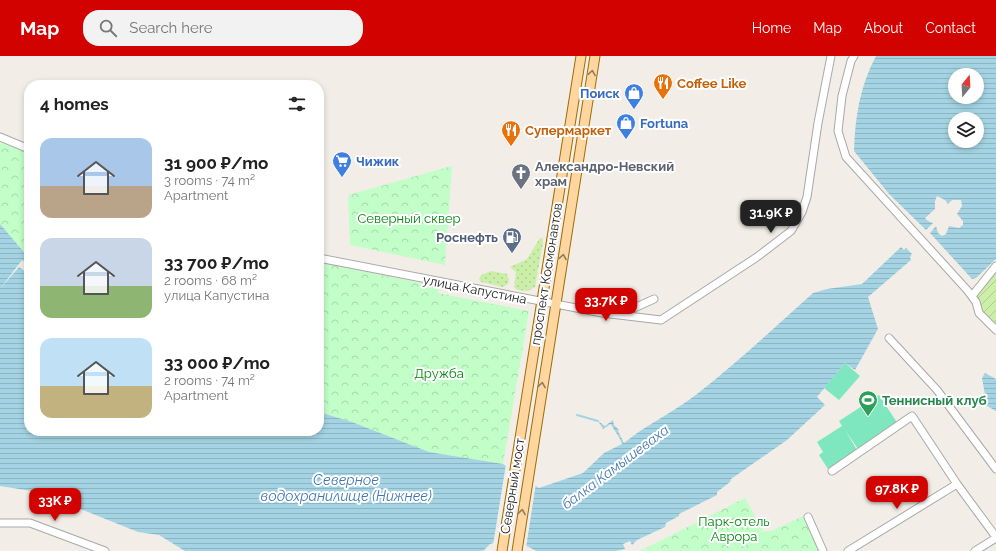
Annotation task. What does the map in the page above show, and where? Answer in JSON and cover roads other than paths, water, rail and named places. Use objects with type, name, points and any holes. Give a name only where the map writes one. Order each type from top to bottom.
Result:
[{"type":"main road","name":"проспект Космонавтов","points":[[522,421],[581,56]]},
{"type":"main road","name":"проспект Космонавтов","points":[[536,424],[595,56]]},
{"type":"main road","name":"Северный мост","points":[[502,551],[522,421]]},
{"type":"main road","name":"Северный мост","points":[[516,551],[536,424]]},
{"type":"street","points":[[602,313],[661,320],[757,257],[791,231],[802,212],[807,197],[818,123],[831,56]]},
{"type":"street","points":[[854,56],[851,61],[842,96],[838,131],[846,157],[972,296],[976,302],[979,313],[996,330]]},
{"type":"street","points":[[0,137],[24,147]]},
{"type":"street","name":"улица Капустина","points":[[324,259],[602,313],[632,309],[654,299]]},
{"type":"street","points":[[972,296],[996,266]]},
{"type":"street","points":[[889,338],[937,390],[996,469]]},
{"type":"street","points":[[832,471],[912,416],[957,484],[996,537],[975,551]]},
{"type":"street","points":[[848,551],[957,484]]},
{"type":"street","points":[[808,517],[823,551]]},
{"type":"street","points":[[0,522],[30,523],[105,551]]},
{"type":"water","points":[[876,56],[996,56],[996,259],[976,278],[972,279],[930,233],[936,226],[938,233],[942,236],[946,234],[949,226],[959,228],[963,225],[963,221],[957,214],[962,206],[961,200],[952,200],[948,204],[945,200],[937,196],[935,201],[935,209],[925,218],[933,223],[926,230],[889,194],[854,151],[859,102],[866,79]]},
{"type":"water","name":"Северное водохранилище (Нижнее)","points":[[0,224],[24,252],[24,436],[324,436],[324,414],[352,422],[429,452],[503,464],[539,488],[583,473],[604,453],[622,444],[611,424],[603,429],[598,421],[605,426],[613,420],[614,425],[619,430],[618,431],[624,443],[697,394],[742,357],[813,293],[827,289],[862,284],[901,247],[904,250],[906,248],[912,254],[910,257],[911,260],[868,297],[878,329],[855,370],[845,363],[817,397],[825,405],[787,440],[731,479],[730,482],[717,492],[717,495],[679,514],[679,516],[666,523],[665,527],[637,540],[632,545],[630,541],[623,544],[625,549],[616,551],[536,551],[512,538],[490,544],[483,551],[185,551],[159,535],[138,532],[38,492],[0,486]]},
{"type":"water","points":[[985,373],[996,379],[996,411],[987,406],[982,378]]},
{"type":"waterway","points":[[577,415],[598,421]]},
{"type":"place","name":"Coffee Like","points":[[663,100]]},
{"type":"place","name":"Поиск","points":[[634,110]]},
{"type":"place","name":"Fortuna","points":[[626,140]]},
{"type":"place","name":"Супермаркет","points":[[511,147]]},
{"type":"place","name":"Чижик","points":[[342,178]]},
{"type":"place","name":"Александро-Невский храм","points":[[521,190]]},
{"type":"place","name":"Роснефть","points":[[512,254]]},
{"type":"place","name":"Теннисный клуб","points":[[868,417]]},
{"type":"park label","name":"Северный сквер","points":[[409,218]]},
{"type":"park label","name":"Дружба","points":[[439,373]]},
{"type":"park label","name":"Парк-отель Аврора","points":[[734,528]]},
{"type":"water label","name":"балка Камышеваха","points":[[615,467]]}]
